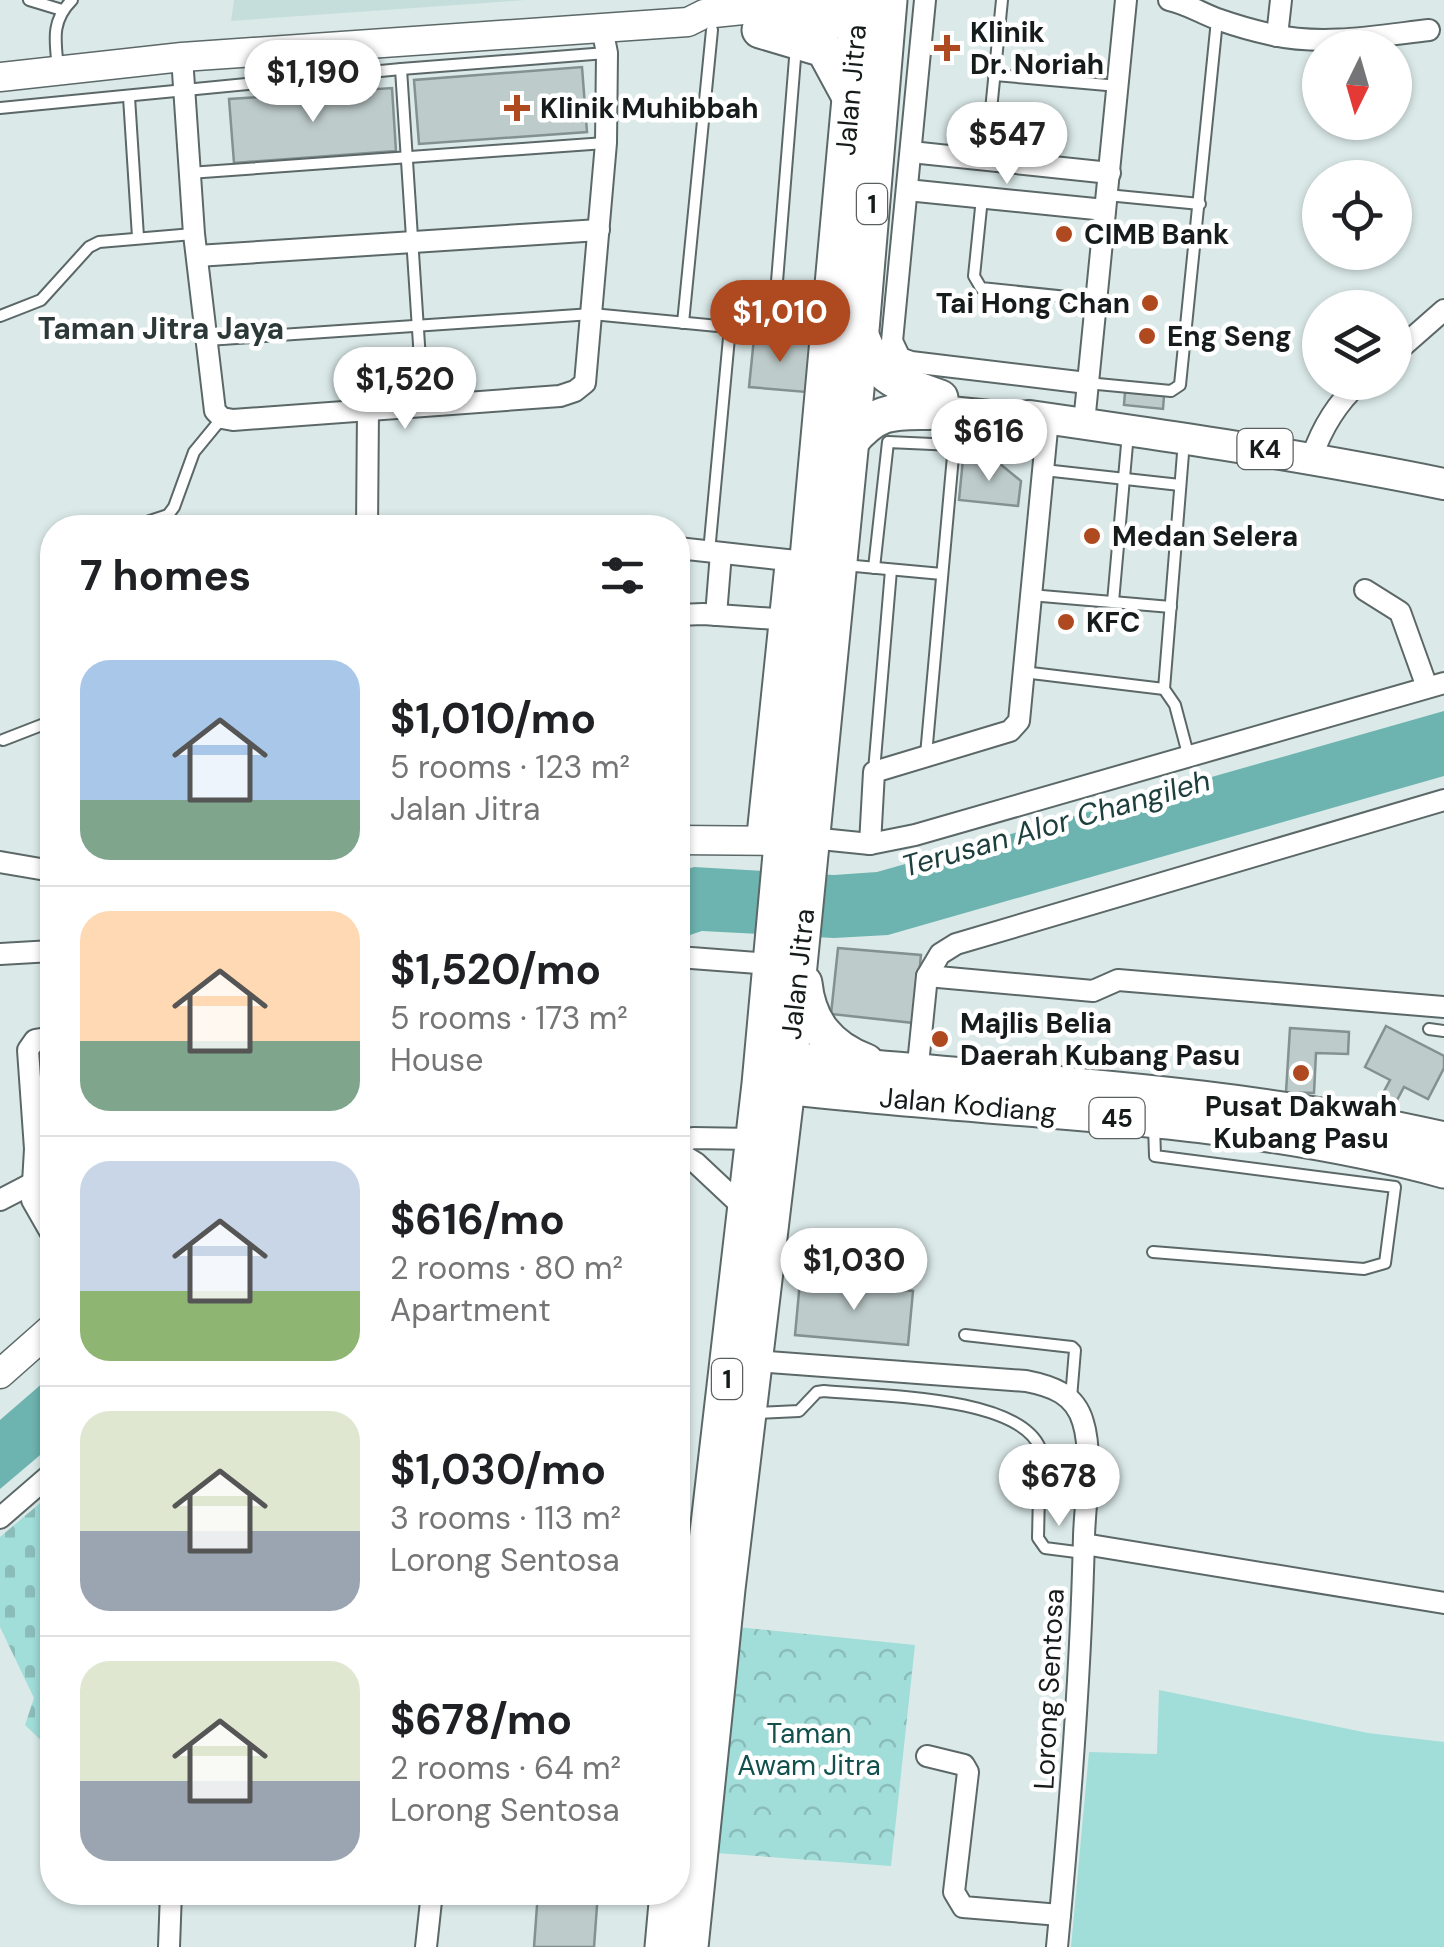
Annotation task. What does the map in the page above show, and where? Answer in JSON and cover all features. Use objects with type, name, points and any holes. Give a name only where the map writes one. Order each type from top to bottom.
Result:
[{"type":"highway","name":"Jalan Jitra","points":[[845,336],[850,98],[867,8]]},
{"type":"highway","name":"Jalan Jitra","points":[[788,844],[811,562],[845,336],[867,8]]},
{"type":"highway","points":[[760,30],[824,49],[850,98]]},
{"type":"highway","points":[[845,336],[882,373],[941,404]]},
{"type":"highway","name":"Jalan Jitra","points":[[690,1652],[748,1413],[755,1360],[766,1258],[767,1141],[786,950],[790,620],[850,442],[839,394]]},
{"type":"highway","points":[[850,442],[867,422],[886,414],[941,404]]},
{"type":"highway","points":[[786,950],[811,1016],[824,1036],[847,1054],[912,1083]]},
{"type":"highway","name":"Jalan Kodiang","points":[[775,1072],[1158,1096],[1315,1114],[1380,1124],[1444,1140]]},
{"type":"highway","points":[[767,1141],[819,1114],[912,1083]]},
{"type":"highway","name":"Jalan Kodiang","points":[[912,1083],[1154,1121],[1314,1140],[1396,1172],[1444,1170]]},
{"type":"highway","name":"Jalan Jitra","points":[[690,1947],[705,1600],[745,1209],[767,1141]]},
{"type":"highway","points":[[663,1947],[667,1905]]},
{"type":"main road","points":[[700,26],[704,14],[867,8]]},
{"type":"main road","points":[[0,78],[182,57],[604,41],[700,26],[760,30],[867,8]]},
{"type":"main road","name":"K4","points":[[839,394],[941,404],[1009,418],[1084,422],[1184,436],[1444,484]]},
{"type":"main road","points":[[690,840],[788,844]]},
{"type":"main road","points":[[0,1374],[40,1339]]},
{"type":"street","points":[[924,0],[892,341],[900,358],[1087,383]]},
{"type":"street","points":[[1084,422],[1126,0]]},
{"type":"street","points":[[1169,0],[1277,36],[1324,41],[1429,30]]},
{"type":"street","points":[[1277,36],[1281,0]]},
{"type":"street","points":[[182,57],[194,234],[215,410],[222,418],[560,396],[575,391],[588,370],[600,230],[606,142],[604,41]]},
{"type":"street","points":[[910,152],[1110,173]]},
{"type":"street","points":[[907,190],[1106,202]]},
{"type":"street","points":[[197,256],[600,230]]},
{"type":"street","points":[[1412,338],[1444,310]]},
{"type":"street","points":[[1312,457],[1320,434],[1345,400]]},
{"type":"street","points":[[368,410],[368,515]]},
{"type":"street","points":[[870,844],[874,772],[1017,726],[1045,462],[1039,418]]},
{"type":"street","points":[[690,550],[811,562]]},
{"type":"street","points":[[715,553],[716,614]]},
{"type":"street","points":[[788,844],[870,844],[915,835],[1436,685],[1400,612],[1365,590]]},
{"type":"street","points":[[690,615],[790,620]]},
{"type":"street","points":[[912,1083],[927,976],[940,954],[956,944],[1444,800]]},
{"type":"street","points":[[0,862],[40,869]]},
{"type":"street","points":[[690,955],[786,950]]},
{"type":"street","points":[[0,954],[40,951]]},
{"type":"street","points":[[927,976],[1093,991],[1118,980],[1444,1007]]},
{"type":"street","points":[[40,1039],[28,1050],[40,1122]]},
{"type":"street","points":[[690,1139],[767,1141]]},
{"type":"street","points":[[40,1159],[32,1184],[32,1200],[40,1214]]},
{"type":"street","points":[[690,1161],[745,1209]]},
{"type":"street","points":[[0,1200],[32,1184]]},
{"type":"street","points":[[755,1360],[1026,1380],[1048,1385],[1072,1398]]},
{"type":"street","name":"Lorong Sentosa","points":[[1057,1947],[1070,1809],[1084,1548],[1086,1441],[1084,1424],[1072,1398]]},
{"type":"street","points":[[0,1518],[40,1483]]},
{"type":"street","points":[[1084,1548],[1444,1603]]},
{"type":"street","points":[[927,1756],[964,1765],[968,1772],[954,1892],[957,1902],[963,1907],[1060,1915]]},
{"type":"street","points":[[169,1947],[171,1905]]},
{"type":"street","points":[[426,1947],[431,1905]]},
{"type":"lane","points":[[30,0],[62,10]]},
{"type":"lane","points":[[59,71],[54,26],[72,0]]},
{"type":"lane","points":[[986,160],[1002,0]]},
{"type":"lane","points":[[1087,383],[1172,391],[1180,385],[1217,19]]},
{"type":"lane","points":[[682,322],[700,26]]},
{"type":"lane","points":[[772,331],[796,40]]},
{"type":"lane","points":[[0,108],[401,69],[604,41]]},
{"type":"lane","points":[[401,69],[423,406]]},
{"type":"lane","points":[[995,74],[1119,86]]},
{"type":"lane","points":[[129,96],[138,237]]},
{"type":"lane","points":[[190,173],[606,142]]},
{"type":"lane","points":[[982,197],[974,276],[981,288],[1096,300]]},
{"type":"lane","points":[[1106,202],[1200,204]]},
{"type":"lane","points":[[0,316],[42,300],[89,247],[99,242],[194,234]]},
{"type":"lane","points":[[206,340],[592,314],[845,336]]},
{"type":"lane","points":[[715,553],[730,327]]},
{"type":"lane","points":[[165,515],[174,507],[194,452],[222,418]]},
{"type":"lane","points":[[1113,602],[1128,428]]},
{"type":"lane","points":[[1184,436],[1164,689],[1175,705],[1188,754]]},
{"type":"lane","points":[[874,568],[888,442],[954,446],[1124,480],[1180,484]]},
{"type":"lane","points":[[926,755],[954,446]]},
{"type":"lane","points":[[811,562],[942,574]]},
{"type":"lane","points":[[874,772],[891,570]]},
{"type":"lane","points":[[1030,595],[1171,607]]},
{"type":"lane","points":[[1023,672],[1164,689]]},
{"type":"lane","points":[[2,740],[40,726]]},
{"type":"lane","points":[[1429,1030],[1444,1031]]},
{"type":"lane","points":[[1152,1252],[1364,1269],[1380,1267],[1386,1263],[1396,1172]]},
{"type":"lane","points":[[766,1258],[907,1270]]},
{"type":"lane","points":[[965,1336],[1072,1347],[1072,1398]]},
{"type":"lane","points":[[748,1413],[798,1411],[817,1392],[824,1391],[967,1405],[1024,1426],[1035,1436],[1040,1448],[1038,1538],[1046,1548],[1084,1548]]},
{"type":"shaded area","points":[[234,0],[526,0],[231,21]]},
{"type":"green space","points":[[40,1503],[40,1739],[25,1725],[34,1698],[0,1627],[0,1537]]},
{"type":"green space","name":"Taman Awam Jitra","points":[[728,1626],[915,1645],[891,1866],[703,1852]]},
{"type":"green space","points":[[1159,1690],[1368,1733],[1444,1742],[1444,1947],[1071,1947],[1089,1752],[1157,1754]]},
{"type":"water","name":"Terusan Alor Changileh","points":[[1444,711],[1444,776],[888,935],[834,938],[702,931],[690,935],[690,868],[834,875],[877,872]]},
{"type":"water","points":[[40,1385],[40,1455],[0,1489],[0,1420]]},
{"type":"building","points":[[582,67],[587,132],[419,144],[414,80]]},
{"type":"building","points":[[392,88],[396,151],[234,163],[229,99]]},
{"type":"building","points":[[754,338],[811,344],[806,392],[749,387]]},
{"type":"building","points":[[1125,392],[1164,396],[1163,409],[1124,405]]},
{"type":"building","points":[[963,459],[999,463],[1021,481],[1018,506],[959,500]]},
{"type":"building","points":[[838,948],[921,955],[914,1023],[831,1014]]},
{"type":"building","points":[[1386,1026],[1444,1056],[1444,1068],[1428,1099],[1404,1087],[1396,1102],[1382,1095],[1390,1080],[1365,1067]]},
{"type":"building","name":"Pusat Dakwah Kubang Pasu","points":[[1290,1028],[1349,1032],[1348,1054],[1316,1053],[1314,1093],[1286,1092]]},
{"type":"building","points":[[800,1281],[913,1291],[908,1345],[795,1335]]},
{"type":"building","points":[[537,1905],[597,1905],[594,1947],[534,1947]]},
{"type":"place","name":"Klinik Dr. Noriah","points":[[947,48]]},
{"type":"place","name":"Klinik Muhibbah","points":[[517,108]]},
{"type":"place","name":"CIMB Bank","points":[[1064,234]]},
{"type":"place","name":"Tai Hong Chan","points":[[1150,303]]},
{"type":"place","name":"Eng Seng","points":[[1147,336]]},
{"type":"place","name":"Medan Selera","points":[[1092,536]]},
{"type":"place","name":"KFC","points":[[1066,622]]},
{"type":"place","name":"Majlis Belia Daerah Kubang Pasu","points":[[940,1039]]},
{"type":"place","name":"Pusat Dakwah Kubang Pasu","points":[[1301,1073]]},
{"type":"district","name":"Taman Jitra Jaya","points":[[161,328]]}]
